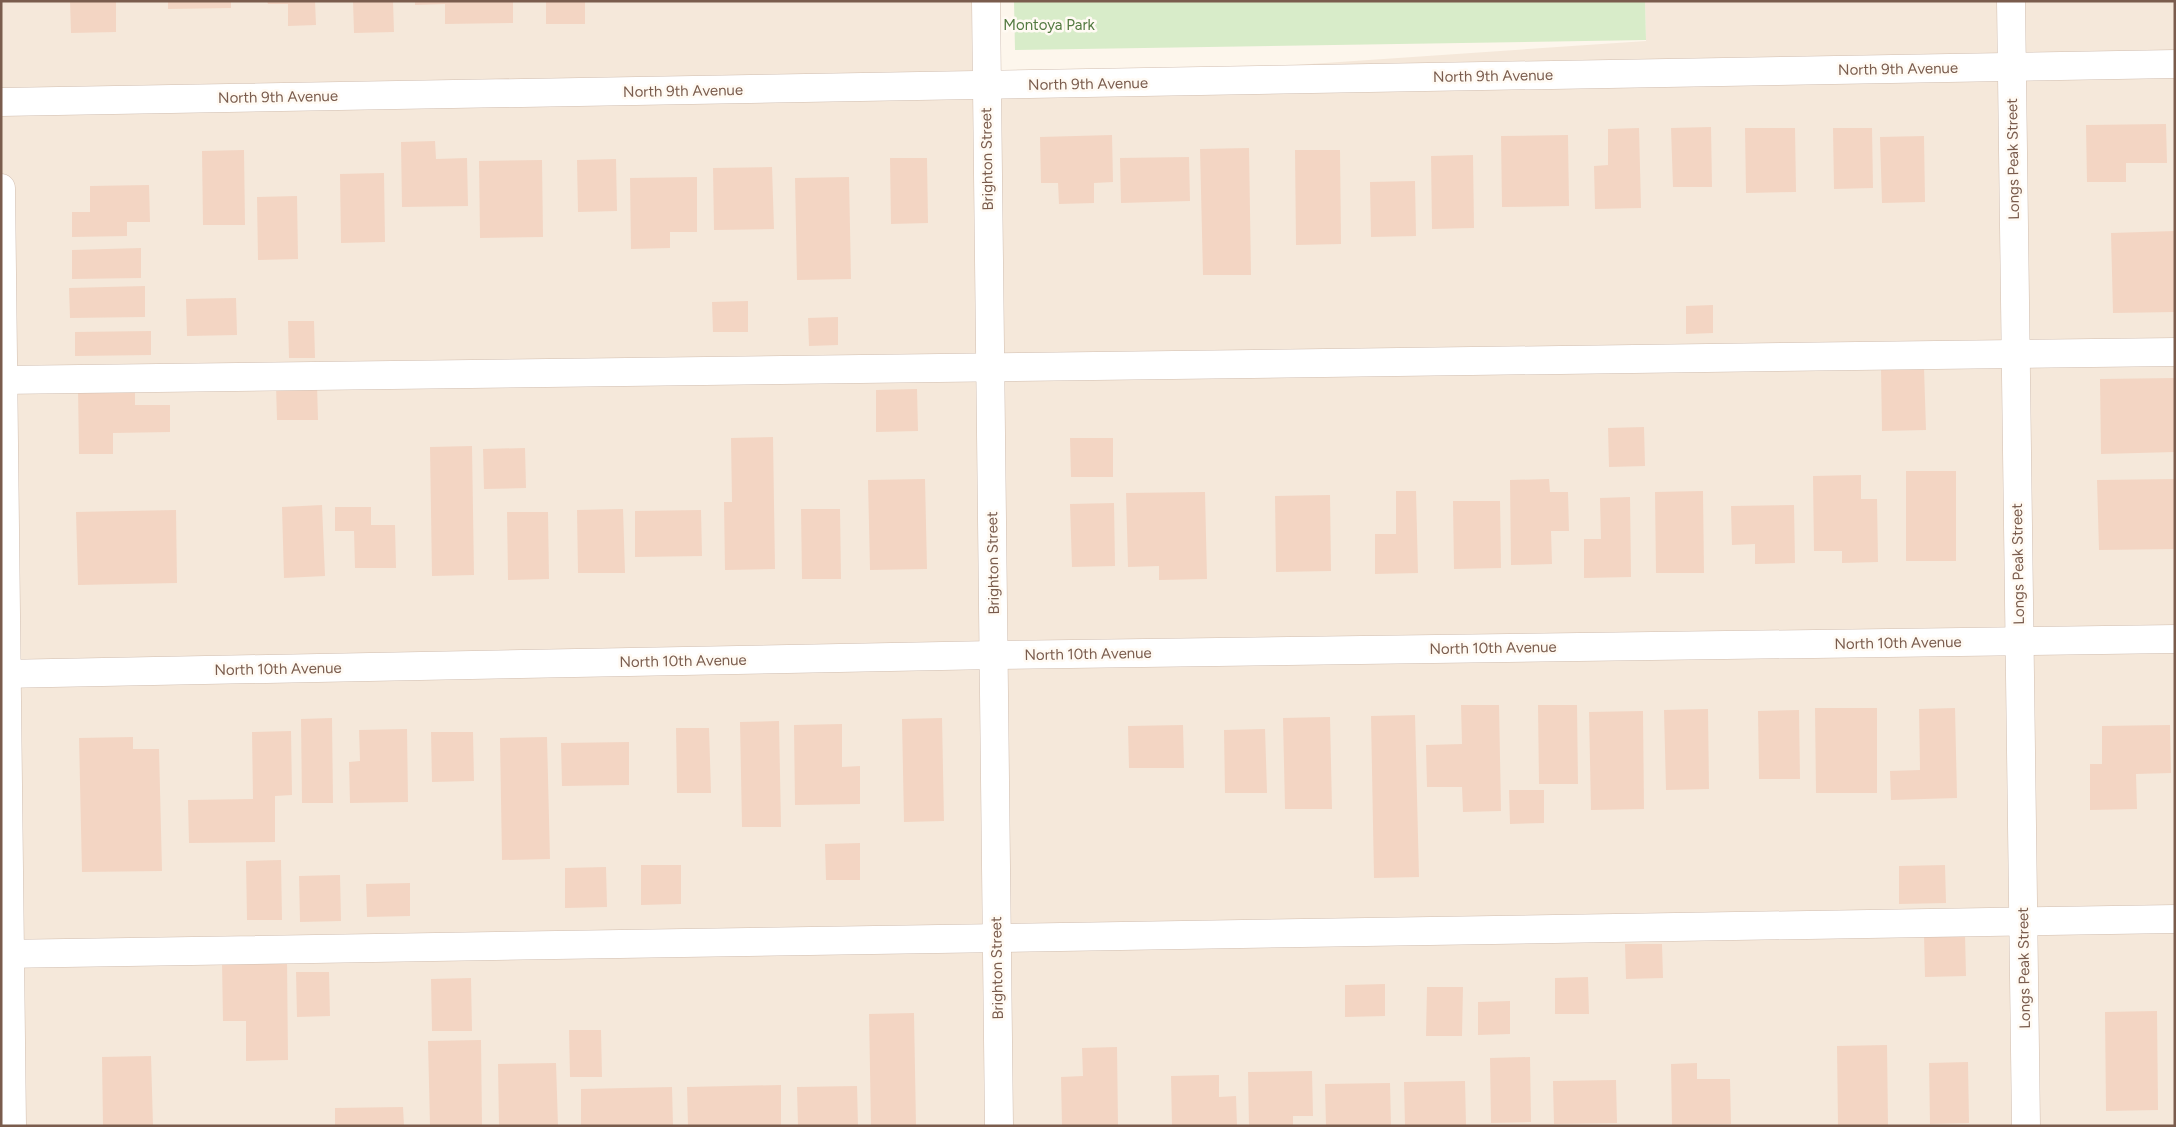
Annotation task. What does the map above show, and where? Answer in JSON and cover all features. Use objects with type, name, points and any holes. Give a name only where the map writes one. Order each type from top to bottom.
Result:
[{"type":"street","name":"Brighton Street","points":[[986,1],[999,1126]]},
{"type":"street","name":"Longs Peak Street","points":[[2012,1],[2026,1126]]},
{"type":"street","name":"North 9th Avenue","points":[[1,102],[2175,64]]},
{"type":"street","points":[[1,188],[6,954],[12,1126]]},
{"type":"street","points":[[2,380],[2175,352]]},
{"type":"street","name":"North 10th Avenue","points":[[4,674],[994,655],[2019,642],[2175,638]]},
{"type":"street","points":[[6,954],[2175,919]]},
{"type":"shaded area","points":[[1,1],[986,1],[987,86],[1646,41],[1645,1],[2175,1],[2175,1126],[1,1126]]},
{"type":"green space","name":"Montoya Park","points":[[1014,1],[1645,1],[1646,40],[1015,50]]},
{"type":"building","points":[[70,1],[116,1],[116,32],[71,33]]},
{"type":"building","points":[[168,1],[231,1],[231,8],[168,9]]},
{"type":"building","points":[[267,1],[315,1],[316,25],[288,26],[288,4],[268,4]]},
{"type":"building","points":[[353,1],[393,1],[394,32],[354,33]]},
{"type":"building","points":[[415,1],[513,1],[513,23],[445,24],[445,4],[415,5]]},
{"type":"building","points":[[546,1],[585,1],[585,24],[546,24]]},
{"type":"building","points":[[2166,124],[2167,163],[2126,163],[2126,182],[2087,182],[2086,125]]},
{"type":"building","points":[[1711,127],[1712,187],[1673,187],[1671,128]]},
{"type":"building","points":[[1639,128],[1641,208],[1595,209],[1594,166],[1608,165],[1608,129]]},
{"type":"building","points":[[1745,128],[1795,128],[1796,192],[1746,193]]},
{"type":"building","points":[[1833,128],[1872,128],[1873,188],[1834,189]]},
{"type":"building","points":[[1112,135],[1113,182],[1094,183],[1094,203],[1059,204],[1058,183],[1041,183],[1040,137]]},
{"type":"building","points":[[1568,135],[1569,206],[1502,207],[1501,136]]},
{"type":"building","points":[[1924,136],[1925,202],[1882,203],[1880,137]]},
{"type":"building","points":[[435,141],[436,159],[467,158],[468,206],[402,207],[401,142]]},
{"type":"building","points":[[1249,148],[1251,275],[1203,275],[1200,149]]},
{"type":"building","points":[[244,150],[245,225],[203,225],[202,151]]},
{"type":"building","points":[[1295,150],[1340,150],[1341,244],[1296,245]]},
{"type":"building","points":[[1473,155],[1474,228],[1432,229],[1431,156]]},
{"type":"building","points":[[1189,157],[1190,201],[1121,203],[1120,158]]},
{"type":"building","points":[[890,158],[927,158],[928,223],[891,224]]},
{"type":"building","points":[[616,159],[617,211],[578,212],[577,160]]},
{"type":"building","points":[[542,160],[543,237],[480,238],[479,161]]},
{"type":"building","points":[[772,167],[774,229],[714,230],[713,168]]},
{"type":"building","points":[[384,173],[385,242],[341,243],[340,174]]},
{"type":"building","points":[[697,177],[697,232],[670,232],[670,248],[631,249],[630,178]]},
{"type":"building","points":[[849,177],[851,279],[797,280],[795,178]]},
{"type":"building","points":[[1415,181],[1416,236],[1371,237],[1370,182]]},
{"type":"building","points":[[149,185],[150,222],[127,222],[127,236],[72,237],[72,212],[90,212],[90,186]]},
{"type":"building","points":[[297,196],[298,259],[258,260],[257,197]]},
{"type":"building","points":[[2175,231],[2175,312],[2113,313],[2111,233]]},
{"type":"building","points":[[141,248],[141,278],[72,279],[72,250]]},
{"type":"building","points":[[145,286],[145,317],[70,318],[69,288]]},
{"type":"building","points":[[236,298],[237,335],[187,336],[186,299]]},
{"type":"building","points":[[748,301],[748,332],[713,332],[712,302]]},
{"type":"building","points":[[1713,305],[1713,333],[1686,334],[1686,306]]},
{"type":"building","points":[[838,317],[838,345],[809,346],[808,318]]},
{"type":"building","points":[[288,321],[314,321],[315,358],[289,358]]},
{"type":"building","points":[[151,331],[151,355],[75,356],[75,332]]},
{"type":"building","points":[[1924,368],[1926,430],[1882,431],[1881,369]]},
{"type":"building","points":[[2175,378],[2175,452],[2101,454],[2100,379]]},
{"type":"building","points":[[317,384],[318,420],[277,420],[276,385]]},
{"type":"building","points":[[135,387],[135,405],[170,405],[170,432],[113,433],[113,454],[79,454],[78,388]]},
{"type":"building","points":[[917,389],[918,431],[876,432],[876,390]]},
{"type":"building","points":[[1644,427],[1645,466],[1609,467],[1608,428]]},
{"type":"building","points":[[773,437],[775,569],[725,570],[724,502],[732,502],[731,438]]},
{"type":"building","points":[[1070,438],[1113,438],[1113,477],[1071,477]]},
{"type":"building","points":[[472,446],[474,575],[432,576],[430,447]]},
{"type":"building","points":[[525,448],[526,488],[484,489],[483,449]]},
{"type":"building","points":[[1906,471],[1956,471],[1956,561],[1906,561]]},
{"type":"building","points":[[1861,475],[1861,499],[1877,499],[1878,562],[1842,563],[1842,551],[1814,551],[1813,476]]},
{"type":"building","points":[[925,479],[927,569],[870,570],[868,480]]},
{"type":"building","points":[[1549,479],[1550,492],[1568,492],[1569,531],[1551,531],[1552,564],[1511,565],[1510,480]]},
{"type":"building","points":[[2175,479],[2175,549],[2099,550],[2097,480]]},
{"type":"building","points":[[1396,491],[1416,491],[1418,573],[1375,574],[1375,534],[1396,534]]},
{"type":"building","points":[[1703,491],[1704,573],[1656,573],[1655,492]]},
{"type":"building","points":[[1205,492],[1207,579],[1159,580],[1159,566],[1128,567],[1126,493]]},
{"type":"building","points":[[1330,495],[1331,571],[1276,572],[1275,496]]},
{"type":"building","points":[[1630,497],[1631,577],[1584,578],[1584,539],[1601,539],[1600,498]]},
{"type":"building","points":[[1453,501],[1500,501],[1501,568],[1454,569]]},
{"type":"building","points":[[1114,503],[1115,566],[1072,567],[1070,504]]},
{"type":"building","points":[[322,505],[325,576],[284,578],[282,507]]},
{"type":"building","points":[[1794,505],[1795,563],[1755,564],[1755,544],[1732,545],[1731,506]]},
{"type":"building","points":[[335,507],[371,507],[371,525],[395,525],[396,568],[355,568],[354,531],[335,531]]},
{"type":"building","points":[[623,509],[625,573],[578,573],[577,510]]},
{"type":"building","points":[[801,509],[840,509],[841,579],[802,579]]},
{"type":"building","points":[[176,510],[177,583],[78,585],[76,512]]},
{"type":"building","points":[[701,510],[702,556],[635,557],[635,511]]},
{"type":"building","points":[[507,512],[548,512],[549,579],[508,580]]},
{"type":"building","points":[[1461,705],[1499,705],[1501,811],[1463,812],[1462,787],[1427,787],[1426,745],[1462,744]]},
{"type":"building","points":[[1538,705],[1577,705],[1578,784],[1539,784]]},
{"type":"building","points":[[1815,708],[1877,708],[1877,793],[1816,793]]},
{"type":"building","points":[[1955,708],[1957,798],[1891,800],[1890,771],[1920,770],[1919,709]]},
{"type":"building","points":[[1708,709],[1709,789],[1666,790],[1664,710]]},
{"type":"building","points":[[1799,710],[1800,779],[1759,779],[1758,711]]},
{"type":"building","points":[[1643,711],[1644,809],[1591,810],[1589,712]]},
{"type":"building","points":[[1415,715],[1419,877],[1374,878],[1371,716]]},
{"type":"building","points":[[1330,717],[1332,809],[1285,809],[1283,718]]},
{"type":"building","points":[[332,718],[333,803],[302,803],[301,719]]},
{"type":"building","points":[[942,718],[944,821],[904,822],[902,719]]},
{"type":"building","points":[[779,721],[781,827],[742,827],[740,722]]},
{"type":"building","points":[[842,724],[842,767],[860,766],[860,804],[795,805],[794,725]]},
{"type":"building","points":[[1183,725],[1184,768],[1129,768],[1128,726]]},
{"type":"building","points":[[2170,725],[2171,773],[2136,774],[2137,809],[2090,810],[2090,764],[2102,764],[2102,726]]},
{"type":"building","points":[[676,728],[709,728],[711,793],[677,793]]},
{"type":"building","points":[[407,729],[408,802],[350,803],[349,762],[360,761],[359,730]]},
{"type":"building","points":[[1265,729],[1267,793],[1225,793],[1224,730]]},
{"type":"building","points":[[291,731],[292,795],[275,796],[275,842],[189,843],[188,800],[253,799],[252,732]]},
{"type":"building","points":[[431,732],[473,732],[474,781],[432,782]]},
{"type":"building","points":[[133,737],[133,749],[159,749],[162,871],[82,872],[79,738]]},
{"type":"building","points":[[547,737],[550,859],[502,860],[500,738]]},
{"type":"building","points":[[629,742],[629,785],[562,786],[561,743]]},
{"type":"building","points":[[1509,790],[1544,790],[1544,823],[1510,824]]},
{"type":"building","points":[[860,843],[860,880],[826,880],[825,844]]},
{"type":"building","points":[[281,860],[282,920],[247,920],[246,861]]},
{"type":"building","points":[[641,865],[681,865],[681,904],[641,905]]},
{"type":"building","points":[[1945,865],[1946,903],[1899,904],[1899,866]]},
{"type":"building","points":[[606,867],[607,907],[565,908],[565,868]]},
{"type":"building","points":[[340,875],[341,921],[300,922],[299,876]]},
{"type":"building","points":[[410,883],[410,916],[367,917],[366,884]]},
{"type":"building","points":[[1924,934],[1965,934],[1966,976],[1925,977]]},
{"type":"building","points":[[1625,944],[1662,944],[1663,978],[1626,979]]},
{"type":"building","points":[[287,960],[288,1060],[246,1061],[246,1021],[223,1021],[222,961]]},
{"type":"building","points":[[296,972],[329,972],[330,1016],[297,1017]]},
{"type":"building","points":[[1588,977],[1589,1014],[1555,1014],[1555,978]]},
{"type":"building","points":[[471,978],[472,1031],[432,1031],[431,979]]},
{"type":"building","points":[[1385,984],[1385,1016],[1345,1017],[1345,985]]},
{"type":"building","points":[[1427,987],[1463,987],[1462,1036],[1426,1036]]},
{"type":"building","points":[[1510,1001],[1510,1034],[1478,1035],[1478,1002]]},
{"type":"building","points":[[2157,1011],[2158,1110],[2106,1111],[2105,1012]]},
{"type":"building","points":[[914,1013],[916,1126],[871,1126],[869,1014]]},
{"type":"building","points":[[569,1030],[601,1030],[602,1077],[570,1077]]},
{"type":"building","points":[[481,1040],[482,1126],[430,1126],[428,1041]]},
{"type":"building","points":[[1887,1045],[1888,1126],[1838,1126],[1837,1046]]},
{"type":"building","points":[[1117,1047],[1118,1126],[1062,1126],[1061,1077],[1083,1076],[1082,1048]]},
{"type":"building","points":[[151,1056],[153,1126],[103,1126],[102,1057]]},
{"type":"building","points":[[1530,1057],[1531,1122],[1491,1123],[1490,1058]]},
{"type":"building","points":[[1968,1062],[1969,1123],[1930,1124],[1929,1063]]},
{"type":"building","points":[[556,1063],[558,1126],[499,1126],[498,1064]]},
{"type":"building","points":[[1697,1063],[1697,1079],[1730,1079],[1731,1124],[1672,1125],[1671,1064]]},
{"type":"building","points":[[1312,1071],[1313,1116],[1293,1116],[1293,1126],[1249,1126],[1248,1072]]},
{"type":"building","points":[[1219,1075],[1219,1097],[1236,1096],[1237,1126],[1172,1126],[1171,1076]]},
{"type":"building","points":[[1616,1080],[1617,1123],[1554,1124],[1553,1081]]},
{"type":"building","points":[[1465,1081],[1466,1125],[1405,1126],[1404,1082]]},
{"type":"building","points":[[1390,1083],[1391,1126],[1326,1126],[1325,1084]]},
{"type":"building","points":[[781,1085],[781,1126],[688,1126],[687,1087]]},
{"type":"building","points":[[857,1086],[858,1126],[798,1126],[797,1087]]},
{"type":"building","points":[[672,1087],[673,1126],[581,1126],[581,1089]]},
{"type":"building","points":[[403,1107],[404,1126],[335,1126],[335,1108]]}]
